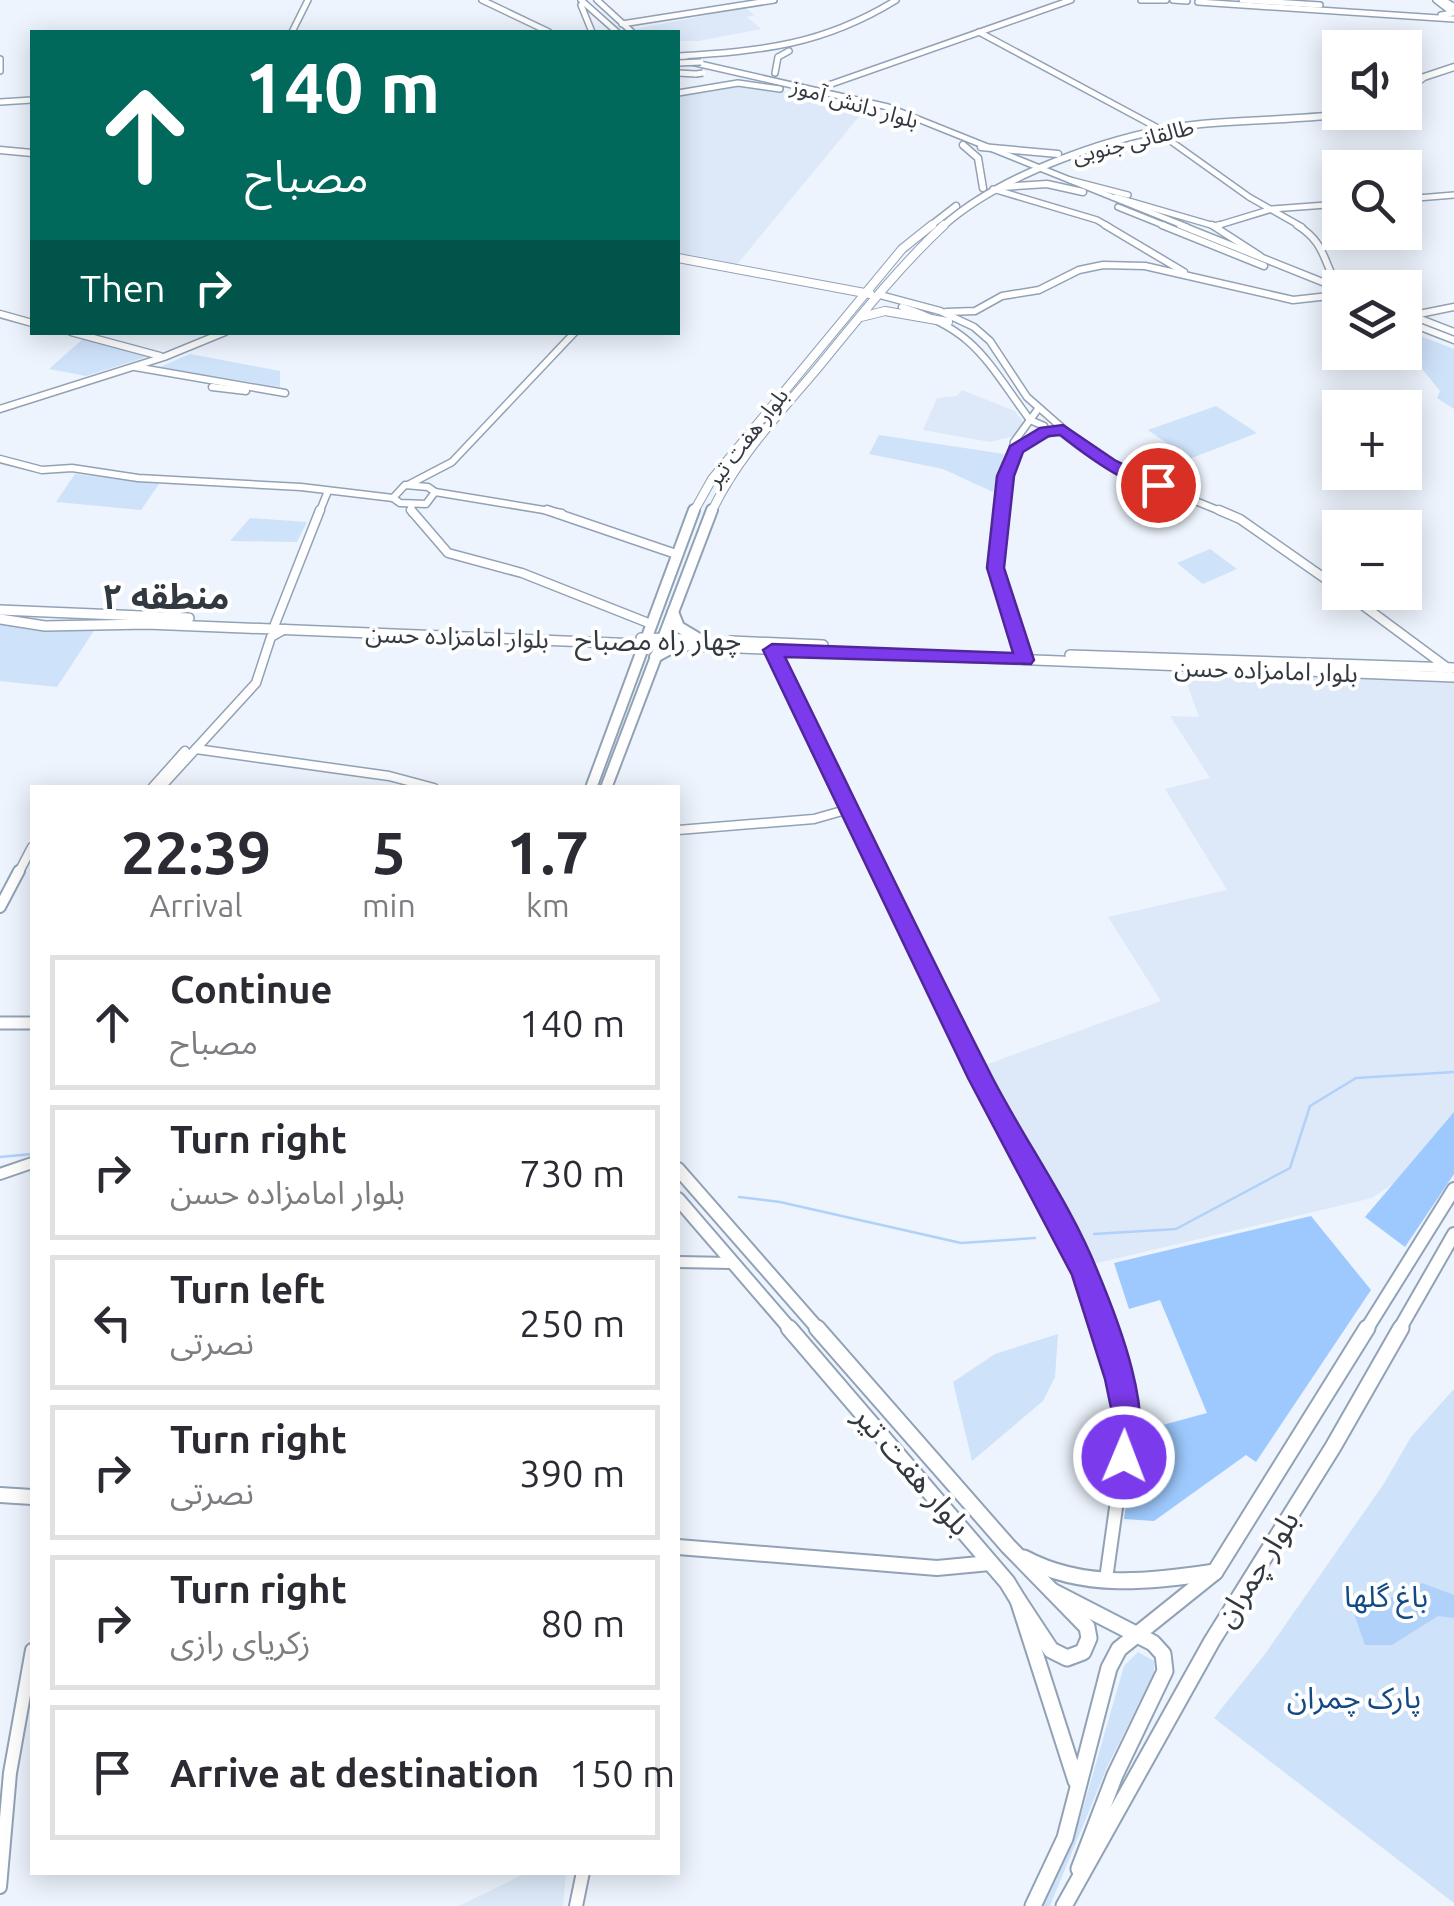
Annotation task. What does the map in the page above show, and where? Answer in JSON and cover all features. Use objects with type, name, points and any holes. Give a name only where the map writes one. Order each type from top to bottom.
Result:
[{"type":"main road","points":[[594,0],[627,30]]},
{"type":"main road","points":[[594,0],[627,30]]},
{"type":"main road","points":[[680,62],[797,47],[860,22],[876,20],[904,0]]},
{"type":"main road","points":[[823,87],[1071,0]]},
{"type":"main road","points":[[1142,0],[1216,1],[1267,9],[1452,14],[1439,0]]},
{"type":"main road","points":[[1242,0],[1454,20]]},
{"type":"main road","points":[[1439,0],[1453,3]]},
{"type":"main road","points":[[775,73],[778,57],[868,21],[893,1]]},
{"type":"main road","points":[[580,2],[591,30]]},
{"type":"main road","points":[[580,2],[612,30]]},
{"type":"main road","points":[[680,62],[789,52]]},
{"type":"main road","points":[[680,62],[753,55]]},
{"type":"main road","points":[[740,71],[736,64],[742,57]]},
{"type":"main road","points":[[700,60],[823,87],[877,104]]},
{"type":"main road","name":"بلوار دانش آموز","points":[[680,62],[856,102]]},
{"type":"main road","name":"بلوار دانش آموز","points":[[680,62],[877,104],[1026,168]]},
{"type":"main road","points":[[680,63],[699,73],[856,102],[901,115],[963,145],[1322,286]]},
{"type":"main road","points":[[680,63],[698,72],[702,80],[680,90]]},
{"type":"main road","points":[[1422,72],[1454,64]]},
{"type":"main road","points":[[1422,79],[1454,64]]},
{"type":"main road","points":[[1433,67],[1444,70]]},
{"type":"main road","points":[[680,91],[738,83],[797,90]]},
{"type":"main road","points":[[0,100],[30,98]]},
{"type":"main road","name":"طالقانی جنوبی","points":[[1026,168],[1058,154],[1208,120],[1322,113]]},
{"type":"main road","name":"طالقانی جنوبی","points":[[1026,168],[1104,144],[1142,125],[1157,130],[1322,118]]},
{"type":"main road","points":[[916,125],[927,123]]},
{"type":"main road","points":[[963,145],[978,158],[982,188]]},
{"type":"main road","points":[[980,148],[1058,154]]},
{"type":"main road","points":[[0,152],[30,155]]},
{"type":"main road","points":[[1068,157],[1062,166],[1068,180]]},
{"type":"main road","points":[[1026,168],[1108,195],[1322,282]]},
{"type":"main road","name":"بلوار هفت تیر","points":[[593,785],[690,518],[737,446],[902,249],[982,188],[1026,168]]},
{"type":"main road","name":"بلوار هفت تیر","points":[[605,785],[712,509],[753,445],[908,259],[946,223],[1026,168]]},
{"type":"main road","points":[[992,189],[1047,184],[1083,192]]},
{"type":"main road","points":[[1164,226],[1172,221]]},
{"type":"main road","points":[[680,261],[878,298]]},
{"type":"main road","points":[[862,317],[885,311],[948,322]]},
{"type":"main road","points":[[1422,322],[1454,332]]},
{"type":"main road","points":[[1422,325],[1454,340]]},
{"type":"main road","points":[[744,437],[753,445]]},
{"type":"main road","points":[[737,446],[753,445]]},
{"type":"main road","points":[[22,609],[41,616],[36,622],[23,624]]},
{"type":"main road","points":[[673,609],[678,627],[699,639]]},
{"type":"main road","name":"بلوار امامزاده حسن","points":[[0,610],[448,633],[645,641],[699,639],[1024,657]]},
{"type":"main road","points":[[68,626],[54,624],[52,620],[58,615],[82,613]]},
{"type":"main road","name":"بلوار امامزاده حسن","points":[[0,619],[68,626],[106,623],[448,633]]},
{"type":"main road","name":"بلوار امامزاده حسن","points":[[661,641],[772,650],[1452,672]]},
{"type":"main road","points":[[655,657],[677,645]]},
{"type":"main road","points":[[598,768],[604,774],[612,770]]},
{"type":"main road","points":[[0,1023],[30,1023]]},
{"type":"main road","name":"بلوار هفت تیر","points":[[680,1170],[1008,1546],[1087,1627],[1083,1652],[1066,1658],[1051,1650],[990,1563],[680,1202]]},
{"type":"main road","name":"بلوار چمران","points":[[1076,1783],[1109,1668],[1119,1649],[1216,1572],[1454,1189]]},
{"type":"main road","points":[[680,1202],[695,1205],[700,1194]]},
{"type":"main road","points":[[699,1224],[702,1212],[717,1213]]},
{"type":"main road","name":"بلوار چمران","points":[[1068,1898],[1212,1641],[1373,1380],[1454,1234]]},
{"type":"main road","points":[[0,1495],[30,1497]]},
{"type":"main road","name":"بلوار هفت تیر","points":[[1008,1546],[1050,1571],[1106,1579],[1161,1581],[1216,1572]]},
{"type":"main road","points":[[680,1547],[937,1568],[990,1563]]},
{"type":"main road","points":[[1044,1586],[1153,1643],[1162,1654],[1166,1671],[1115,1775],[1068,1898]]},
{"type":"main road","name":"بلوار هفت تیر","points":[[1018,1600],[1076,1783]]},
{"type":"main road","points":[[1033,1906],[1065,1838],[1076,1783]]},
{"type":"street","points":[[293,30],[308,0]]},
{"type":"street","points":[[482,0],[545,30]]},
{"type":"street","points":[[622,24],[771,0]]},
{"type":"street","points":[[979,32],[1142,125]]},
{"type":"street","points":[[0,59],[0,71]]},
{"type":"street","points":[[1157,130],[1249,197],[1298,224],[1319,243],[1329,270]]},
{"type":"street","points":[[1068,180],[1111,188],[1216,226],[1262,258]]},
{"type":"street","points":[[992,189],[1097,220],[1190,276]]},
{"type":"street","points":[[1108,195],[1177,213]]},
{"type":"street","points":[[1422,198],[1454,196]]},
{"type":"street","points":[[1216,226],[1272,209],[1322,205]]},
{"type":"street","points":[[878,298],[940,311],[975,311],[1002,296],[1040,290],[1079,270],[1107,265],[1145,266],[1293,300],[1322,295]]},
{"type":"street","points":[[1318,280],[1322,278]]},
{"type":"street","points":[[912,306],[948,322],[976,342],[1030,420],[1044,426],[1046,432]]},
{"type":"street","points":[[1422,313],[1450,307]]},
{"type":"street","points":[[1438,326],[1437,314],[1450,307]]},
{"type":"street","points":[[940,311],[974,327],[990,340],[1038,409],[1085,448],[1131,475],[1240,519],[1322,577]]},
{"type":"street","points":[[974,327],[975,311]]},
{"type":"street","points":[[0,314],[30,322]]},
{"type":"street","points":[[81,335],[160,358]]},
{"type":"street","points":[[0,409],[220,335]]},
{"type":"street","points":[[394,498],[399,488],[452,462],[576,335]]},
{"type":"street","points":[[0,459],[42,470],[72,468],[138,478],[328,491],[426,504],[432,490],[431,475],[458,463],[576,335]]},
{"type":"street","points":[[159,371],[154,367],[160,358]]},
{"type":"street","points":[[133,366],[285,393]]},
{"type":"street","points":[[110,374],[145,373],[236,392],[256,388]]},
{"type":"street","points":[[1024,657],[1007,612],[995,547],[1014,442],[1038,409]]},
{"type":"street","points":[[1012,456],[1021,444],[1046,432],[1063,430]]},
{"type":"street","points":[[408,484],[564,512],[676,554]]},
{"type":"street","points":[[275,624],[328,491]]},
{"type":"street","points":[[411,504],[411,512],[448,553],[522,573],[651,624]]},
{"type":"street","points":[[1368,610],[1452,672]]},
{"type":"street","points":[[155,785],[253,682],[264,648],[264,628]]},
{"type":"street","points":[[163,785],[256,683],[270,637],[286,629]]},
{"type":"street","points":[[772,650],[980,1078],[1085,1272],[1119,1379],[1128,1422],[1106,1579]]},
{"type":"street","points":[[196,749],[389,776],[423,785]]},
{"type":"street","points":[[680,830],[814,819],[849,809]]},
{"type":"street","points":[[0,907],[30,851]]},
{"type":"street","points":[[4,1172],[30,1164]]},
{"type":"street","points":[[680,1262],[731,1263]]},
{"type":"street","points":[[0,1887],[10,1773],[30,1661]]},
{"type":"street","points":[[576,1906],[582,1875]]},
{"type":"shaded area","points":[[745,8],[755,15],[747,17],[761,29],[680,41],[680,30],[635,29]]},
{"type":"shaded area","points":[[748,85],[866,108],[735,267],[680,256],[680,95]]},
{"type":"shaded area","points":[[962,390],[1015,411],[1023,422],[1014,436],[990,442],[923,430],[937,398],[957,396]]},
{"type":"shaded area","points":[[1182,670],[1454,681],[1454,1162],[1399,1180],[1372,1198],[1093,1264],[985,1065],[1161,1001],[1108,917],[1227,890],[1165,789],[1210,778],[1170,716],[1199,717]]},
{"type":"shaded area","points":[[1454,1112],[1454,1174],[1405,1247],[1365,1217]]},
{"type":"shaded area","points":[[1311,1216],[1371,1290],[1256,1462],[1246,1455],[1154,1521],[1124,1519],[1137,1432],[1207,1413],[1160,1300],[1129,1309],[1114,1263]]},
{"type":"shaded area","points":[[1422,1583],[1454,1595],[1454,1618],[1438,1616],[1392,1645],[1365,1645],[1353,1611],[1356,1605],[1384,1601]]},
{"type":"shaded area","points":[[522,1875],[566,1875],[563,1906],[459,1906]]},
{"type":"green space","points":[[1422,337],[1454,349],[1454,409],[1437,398],[1440,391],[1424,371]]},
{"type":"green space","points":[[84,338],[146,357],[86,376],[49,369]]},
{"type":"green space","points":[[190,354],[280,371],[280,387],[160,367]]},
{"type":"green space","points":[[1216,406],[1257,433],[1189,459],[1148,430]]},
{"type":"green space","points":[[879,435],[1004,454],[993,492],[943,469],[869,454]]},
{"type":"green space","points":[[75,474],[159,484],[141,510],[56,502]]},
{"type":"green space","points":[[250,518],[307,522],[297,542],[230,541]]},
{"type":"green space","points":[[1210,549],[1237,569],[1203,584],[1177,563]]},
{"type":"green space","points":[[0,621],[97,626],[57,687],[0,681]]},
{"type":"green space","points":[[1058,1334],[1055,1377],[1043,1401],[972,1461],[953,1382],[995,1354]]},
{"type":"green space","name":"پارک چمران","points":[[1454,1389],[1454,1903],[1214,1718],[1265,1654],[1383,1485],[1411,1437]]},
{"type":"green space","points":[[1138,1652],[1154,1661],[1154,1673],[1107,1767],[1050,1906],[1043,1906],[1080,1819],[1124,1666]]},
{"type":"waterway","points":[[1094,1234],[1176,1229],[1290,1168],[1310,1106],[1356,1078],[1454,1072]]},
{"type":"waterway","points":[[0,1157],[30,1154]]},
{"type":"waterway","points":[[739,1197],[780,1202],[961,1243],[1035,1238]]},
{"type":"district","name":"منطقه ۲","points":[[166,597]]},
{"type":"district","name":"چهار راه مصباح","points":[[658,640]]},
{"type":"route","points":[[1124,1457],[1128,1422],[1119,1379],[1085,1272],[980,1078],[772,650],[1025,660],[1007,612],[995,547],[1006,476],[1016,450],[1046,432],[1063,430],[1110,465],[1158,485]]},
{"type":"park label","name":"باغ گلها","points":[[1386,1597]]}]
